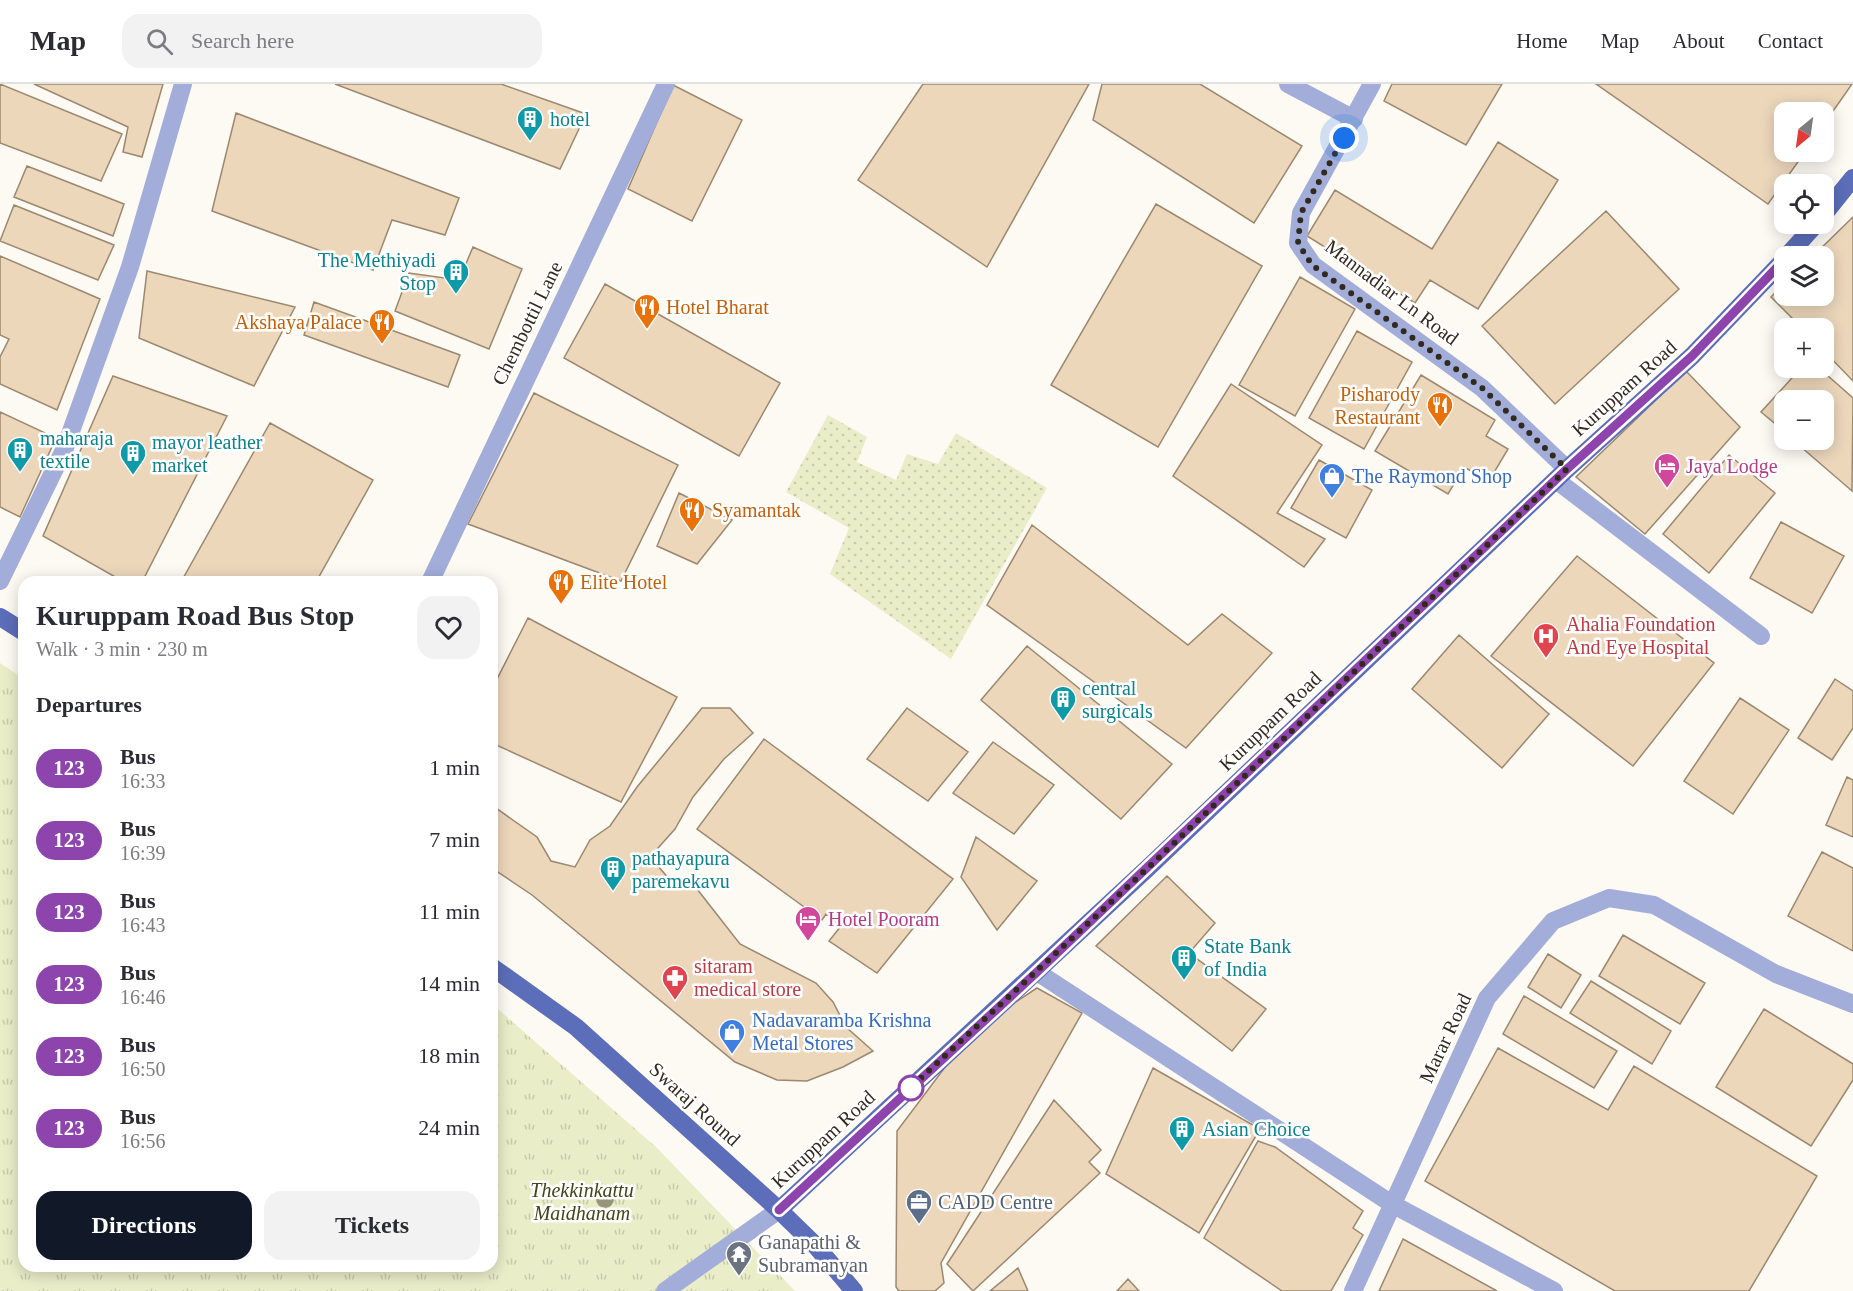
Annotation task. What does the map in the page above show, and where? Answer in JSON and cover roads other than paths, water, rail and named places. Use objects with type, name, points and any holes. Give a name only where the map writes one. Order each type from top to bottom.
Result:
[{"type":"main road","points":[[1834,202],[1853,178]]},
{"type":"main road","name":"Kuruppam Road","points":[[1797,246],[1807,234]]},
{"type":"main road","name":"Kuruppam Road","points":[[779,1210],[1037,972],[1561,474],[1692,356],[1774,271]]},
{"type":"main road","points":[[0,617],[18,628]]},
{"type":"main road","name":"Swaraj Round","points":[[498,971],[576,1027],[779,1210],[815,1245],[854,1291]]},
{"type":"street","points":[[0,581],[65,448],[130,267],[183,84]]},
{"type":"street","name":"Chembottil Lane","points":[[433,576],[666,84]]},
{"type":"street","points":[[1288,84],[1354,119]]},
{"type":"street","name":"Mannadiar Ln Road","points":[[1372,84],[1301,213],[1298,243],[1312,265],[1482,388],[1561,474],[1761,636]]},
{"type":"street","name":"Marar Road","points":[[1353,1291],[1487,998],[1553,921],[1609,898],[1654,905],[1776,974],[1853,1004]]},
{"type":"street","points":[[1037,972],[1392,1204],[1554,1291]]},
{"type":"street","points":[[665,1291],[779,1210]]},
{"type":"place","name":"hotel","points":[[530,142]]},
{"type":"place","name":"The Methiyadi Stop","points":[[456,295]]},
{"type":"place","name":"Hotel Bharat","points":[[647,330]]},
{"type":"place","name":"Akshaya Palace","points":[[382,345]]},
{"type":"place","name":"Pisharody Restaurant","points":[[1440,428]]},
{"type":"place","name":"maharaja textile","points":[[20,473]]},
{"type":"place","name":"mayor leather market","points":[[133,476]]},
{"type":"place","name":"Jaya Lodge","points":[[1667,489]]},
{"type":"place","name":"The Raymond Shop","points":[[1332,499]]},
{"type":"place","name":"Syamantak","points":[[692,533]]},
{"type":"place","name":"Elite Hotel","points":[[561,605]]},
{"type":"place","name":"Ahalia Foundation And Eye Hospital","points":[[1546,659]]},
{"type":"place","name":"central surgicals","points":[[1063,722]]},
{"type":"place","name":"pathayapura paremekavu","points":[[613,892]]},
{"type":"place","name":"Hotel Pooram","points":[[808,942]]},
{"type":"place","name":"State Bank of India","points":[[1184,981]]},
{"type":"place","name":"sitaram medical store","points":[[675,1001]]},
{"type":"place","name":"Nadavaramba Krishna Metal Stores","points":[[732,1055]]},
{"type":"place","name":"Asian Choice","points":[[1182,1152]]},
{"type":"place","name":"CADD Centre","points":[[919,1225]]},
{"type":"place","name":"Ganapathi & Subramanyan","points":[[739,1277]]},
{"type":"park label","name":"Thekkinkattu Maidhanam","points":[[582,1202]]}]
